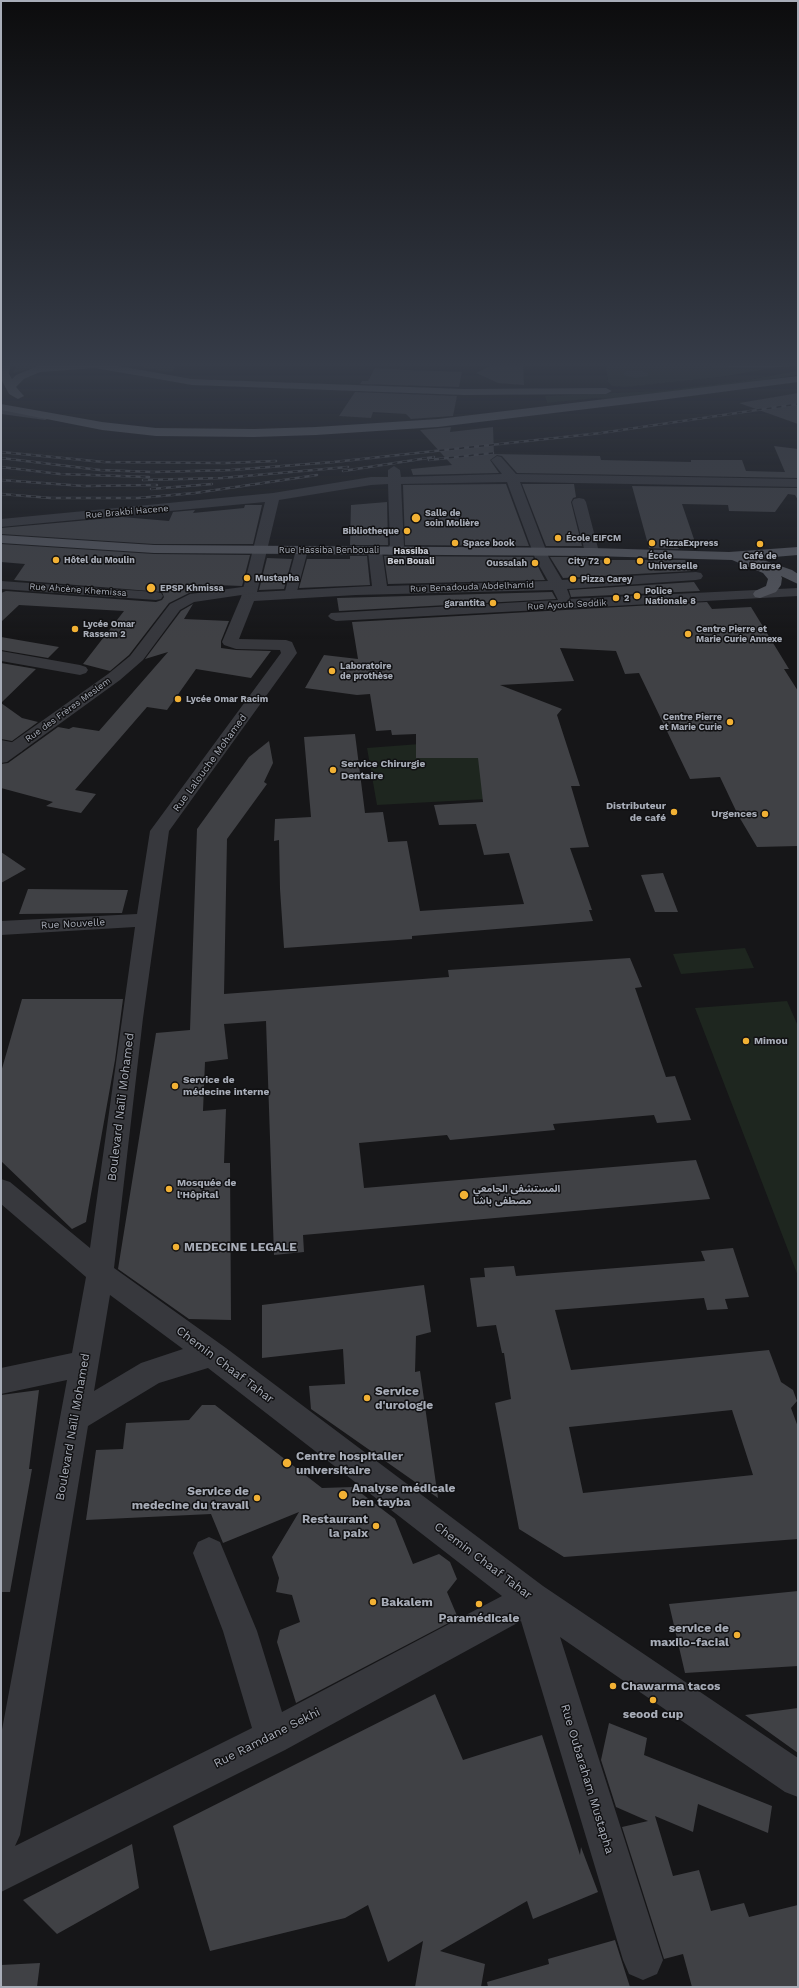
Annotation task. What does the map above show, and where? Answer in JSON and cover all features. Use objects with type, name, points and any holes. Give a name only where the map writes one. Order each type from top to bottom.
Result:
[{"type":"main road","name":"Rue Hassiba Benbouali","points":[[1,539],[154,549],[375,550],[541,553],[592,552],[729,556],[782,554],[798,551]]},
{"type":"main road","points":[[782,554],[798,541]]},
{"type":"main road","name":"Rue Hassiba Benbouali","points":[[729,556],[798,568]]},
{"type":"main road","points":[[729,556],[787,573],[798,580]]},
{"type":"main road","points":[[729,556],[768,570],[775,578],[774,585],[771,589],[760,594]]},
{"type":"street","points":[[496,460],[512,478],[542,558],[558,585],[566,605]]},
{"type":"street","points":[[392,551],[397,546],[394,475]]},
{"type":"street","name":"Rue Brakbi Hacene","points":[[1,523],[273,497],[394,475],[798,483]]},
{"type":"street","name":"Rue Lalouche Mohamed","points":[[132,1018],[145,920],[160,831],[289,653],[286,645],[236,644],[230,642],[249,593],[273,497]]},
{"type":"street","points":[[579,502],[592,552]]},
{"type":"street","points":[[290,595],[302,550]]},
{"type":"street","points":[[375,550],[380,590]]},
{"type":"street","points":[[685,554],[696,576],[715,597]]},
{"type":"street","name":"Rue Benadouda Abdelhamid","points":[[249,593],[290,595],[380,590],[558,585],[696,576]]},
{"type":"street","name":"Rue Ahcène Khemissa","points":[[3,583],[156,596]]},
{"type":"street","name":"Rue Ayoub Seddik","points":[[336,616],[798,592]]},
{"type":"street","name":"Rue des Frères Meslem","points":[[6,750],[114,678],[135,658],[175,607],[190,598],[249,593]]},
{"type":"street","points":[[1,656],[80,670]]},
{"type":"street","name":"Rue Nouvelle","points":[[1,928],[145,920]]},
{"type":"street","name":"Boulevard Naïli Mohamed","points":[[1,1835],[100,1273],[132,1018]]},
{"type":"street","name":"Chemin Chaaf Tahar","points":[[1,1189],[100,1273],[212,1354],[532,1598],[798,1779]]},
{"type":"street","points":[[75,1418],[151,1372],[212,1354]]},
{"type":"street","points":[[1,1381],[85,1364]]},
{"type":"street","points":[[209,1553],[240,1631],[272,1737]]},
{"type":"street","name":"Rue Ramdane Sekhi","points":[[1,1873],[272,1737],[532,1598]]},
{"type":"street","name":"Rue Oubaraham Mustapha","points":[[532,1598],[643,1960]]},
{"type":"shaded area","points":[[433,743],[490,756],[505,798],[377,805],[367,748]]},
{"type":"shaded area","points":[[745,948],[754,968],[681,974],[673,954]]},
{"type":"shaded area","points":[[787,1001],[798,1026],[798,1276],[695,1008]]},
{"type":"building","points":[[443,455],[535,455],[600,456],[601,460],[691,462],[691,460],[742,460],[746,471],[785,472],[778,455],[798,455],[798,478],[517,473],[502,456],[497,455],[490,460],[499,473],[413,475],[411,469],[452,465]]},
{"type":"building","points":[[506,484],[529,546],[405,545],[403,485]]},
{"type":"building","points":[[522,484],[574,484],[576,497],[573,498],[571,502],[582,546],[546,546]]},
{"type":"building","points":[[632,486],[798,488],[798,500],[795,495],[788,494],[775,512],[729,511],[728,505],[682,504],[696,545],[676,545],[679,549],[649,548]]},
{"type":"building","points":[[387,502],[388,545],[350,545],[351,505]]},
{"type":"building","points":[[245,505],[262,505],[253,544],[154,544],[1,534],[1,528],[122,517],[169,521],[173,512],[195,510],[193,513],[244,508]]},
{"type":"building","points":[[1,544],[154,554],[250,555],[242,586],[216,585],[214,588],[203,587],[201,591],[189,593],[169,603],[129,655],[110,671],[83,664],[124,611],[19,605],[1,622],[1,593],[6,591],[156,602],[162,600],[164,597],[162,592],[14,580],[25,564],[1,562]]},
{"type":"building","points":[[350,556],[367,556],[370,585],[299,588],[307,559],[350,559]]},
{"type":"building","points":[[384,556],[533,557],[545,580],[388,584]]},
{"type":"building","points":[[550,557],[587,557],[588,560],[685,560],[691,571],[563,578]]},
{"type":"building","points":[[267,558],[292,559],[284,589],[259,590]]},
{"type":"building","points":[[694,582],[700,591],[571,597],[569,590]]},
{"type":"building","points":[[552,592],[556,599],[339,611],[337,598]]},
{"type":"building","points":[[707,602],[712,609],[751,607],[789,669],[784,669],[798,691],[798,846],[757,847],[738,815],[720,777],[690,779],[639,673],[625,674],[616,651],[560,648],[574,681],[500,685],[562,709],[557,715],[580,786],[571,786],[589,847],[570,848],[592,910],[589,910],[593,921],[412,936],[412,939],[284,948],[280,889],[279,840],[274,841],[275,819],[311,817],[304,737],[355,734],[365,813],[383,812],[388,842],[407,841],[420,911],[524,904],[509,853],[484,855],[476,824],[439,825],[434,805],[483,802],[478,758],[416,758],[416,734],[392,735],[391,730],[376,731],[370,694],[357,695],[305,688],[324,655],[358,659],[352,622]]},
{"type":"building","points":[[193,604],[184,619],[229,621],[221,641],[221,648],[271,651],[251,678],[196,669],[167,710],[147,707],[75,790],[96,794],[81,813],[46,806],[53,802],[1,788],[1,764],[8,763],[58,727],[69,729],[73,727],[99,731],[168,652],[145,659],[181,611]]},
{"type":"building","points":[[1,637],[59,647],[48,658],[1,650]]},
{"type":"building","points":[[1,663],[36,669],[1,703]]},
{"type":"building","points":[[1,703],[22,718],[38,722],[12,741],[1,739]]},
{"type":"building","points":[[269,741],[273,763],[264,782],[267,784],[227,839],[224,994],[449,977],[448,970],[630,958],[642,987],[635,988],[666,1077],[675,1076],[691,1120],[657,1123],[654,1115],[553,1124],[555,1130],[450,1140],[447,1135],[359,1143],[364,1188],[696,1160],[710,1199],[303,1235],[304,1252],[274,1255],[266,1021],[224,1024],[228,1059],[205,1062],[203,1111],[226,1109],[224,1163],[230,1163],[231,1320],[189,1319],[118,1269],[156,1033],[190,1030],[197,829],[249,757]]},
{"type":"building","points":[[1,852],[26,869],[1,883]]},
{"type":"building","points":[[663,873],[678,912],[655,912],[641,875]]},
{"type":"building","points":[[28,889],[128,890],[122,913],[19,914]]},
{"type":"building","points":[[22,999],[123,999],[115,1060],[86,1222],[72,1229],[1,1161],[1,1072]]},
{"type":"building","points":[[733,1248],[749,1297],[725,1299],[728,1309],[707,1310],[704,1298],[555,1310],[571,1370],[769,1350],[781,1382],[793,1390],[797,1401],[791,1408],[798,1427],[798,1539],[564,1557],[519,1529],[495,1403],[511,1399],[504,1353],[502,1353],[496,1325],[477,1327],[470,1278],[485,1277],[484,1268],[514,1266],[516,1276],[705,1261],[701,1251]],"holes":[[[732,1410],[753,1475],[583,1493],[569,1427]]]},
{"type":"building","name":"Service d'urologie","points":[[424,1285],[431,1332],[416,1336],[415,1372],[420,1371],[438,1498],[311,1409],[309,1386],[345,1384],[343,1349],[262,1358],[262,1305]]},
{"type":"building","points":[[39,1390],[29,1469],[32,1469],[10,1592],[1,1592],[1,1395]]},
{"type":"building","points":[[202,1405],[215,1405],[322,1488],[353,1487],[395,1519],[413,1564],[439,1554],[450,1562],[457,1579],[447,1592],[458,1618],[296,1703],[277,1642],[280,1630],[300,1622],[292,1595],[276,1592],[279,1578],[272,1557],[299,1512],[223,1543],[211,1514],[86,1520],[96,1450],[123,1449],[126,1423],[189,1420]]},
{"type":"building","name":"service de maxilo-facial","points":[[798,1591],[798,1666],[685,1673],[669,1604]]},
{"type":"building","points":[[435,1694],[463,1760],[542,1735],[580,1855],[581,1847],[598,1892],[533,1919],[527,1901],[440,1951],[485,1964],[481,1987],[415,1987],[423,1941],[388,1962],[368,1905],[345,1918],[210,1951],[173,1826]]},
{"type":"building","points":[[798,1708],[798,1753],[745,1715]]},
{"type":"building","points":[[609,1723],[647,1738],[644,1755],[772,1806],[768,1833],[698,1804],[693,1832],[655,1816],[673,1876],[699,1870],[711,1911],[744,1903],[749,1917],[798,1905],[798,1987],[692,1987],[683,1954],[664,1959],[622,1827],[648,1821],[616,1807],[601,1760]]},
{"type":"building","points":[[132,1844],[139,1888],[57,1934],[23,1900]]},
{"type":"building","points":[[615,1940],[630,1987],[488,1987],[487,1982],[549,1964],[548,1959]]},
{"type":"building","points":[[40,1963],[37,1987],[1,1987],[1,1965]]},
{"type":"railway","points":[[30,455],[104,462],[226,463],[276,461]]},
{"type":"railway","points":[[1,458],[100,470],[153,472],[231,470],[334,462],[401,455]]},
{"type":"railway","points":[[429,460],[477,455]]},
{"type":"railway","points":[[343,471],[434,457]]},
{"type":"railway","points":[[1,467],[60,474],[149,477]]},
{"type":"railway","points":[[143,480],[222,478],[348,467]]},
{"type":"railway","points":[[1,494],[51,498],[138,498],[195,493],[317,475]]},
{"type":"railway","points":[[1,480],[84,486],[157,485]]},
{"type":"railway","points":[[151,489],[212,484]]},
{"type":"place","name":"Salle de soin Molière","points":[[416,518]]},
{"type":"place","name":"Bibliotheque","points":[[407,531]]},
{"type":"place","name":"École EIFCM","points":[[558,538]]},
{"type":"place","name":"Space book","points":[[455,543]]},
{"type":"place","name":"PizzaExpress","points":[[652,543]]},
{"type":"place","name":"Café de la Bourse","points":[[760,544]]},
{"type":"place","name":"Hôtel du Moulin","points":[[56,560]]},
{"type":"place","name":"City 72","points":[[607,561]]},
{"type":"place","name":"École Universelle","points":[[640,561]]},
{"type":"place","name":"Oussalah","points":[[535,563]]},
{"type":"place","name":"Mustapha","points":[[247,578]]},
{"type":"place","name":"Pizza Carey","points":[[573,579]]},
{"type":"place","name":"EPSP Khmissa","points":[[151,588]]},
{"type":"place","name":"Police Nationale 8","points":[[637,596]]},
{"type":"place","name":"2","points":[[616,598]]},
{"type":"place","name":"garantita","points":[[493,603]]},
{"type":"place","name":"Lycée Omar Rassem 2","points":[[75,629]]},
{"type":"place","name":"Centre Pierre et Marie Curie Annexe","points":[[688,634]]},
{"type":"place","name":"Laboratoire de prothèse","points":[[332,671]]},
{"type":"place","name":"Lycée Omar Racim","points":[[178,699]]},
{"type":"place","name":"Centre Pierre et Marie Curie","points":[[730,722]]},
{"type":"place","name":"Service Chirurgie Dentaire","points":[[333,770]]},
{"type":"place","name":"Distributeur de café","points":[[674,812]]},
{"type":"place","name":"Urgences","points":[[765,814]]},
{"type":"place","name":"Mimou","points":[[746,1041]]},
{"type":"place","name":"Service de médecine interne","points":[[175,1086]]},
{"type":"place","name":"Mosquée de l'Hôpital","points":[[169,1189]]},
{"type":"place","name":"المستشفى الجامعي مصطفى باشا","points":[[464,1195]]},
{"type":"place","name":"MEDECINE LEGALE","points":[[176,1247]]},
{"type":"place","name":"Service d'urologie","points":[[367,1398]]},
{"type":"place","name":"Centre hospitalier universitaire","points":[[287,1463]]},
{"type":"place","name":"Analyse médicale ben tayba","points":[[343,1495]]},
{"type":"place","name":"Service de medecine du travail","points":[[257,1498]]},
{"type":"place","name":"Restaurant la paix","points":[[376,1526]]},
{"type":"place","name":"Bakalem","points":[[373,1602]]},
{"type":"place","name":"Paramédicale","points":[[479,1604]]},
{"type":"place","name":"service de maxilo-facial","points":[[737,1635]]},
{"type":"place","name":"Chawarma tacos","points":[[613,1686]]},
{"type":"place","name":"seood cup","points":[[653,1700]]},
{"type":"district","name":"Hassiba Ben Bouali","points":[[411,556]]}]
